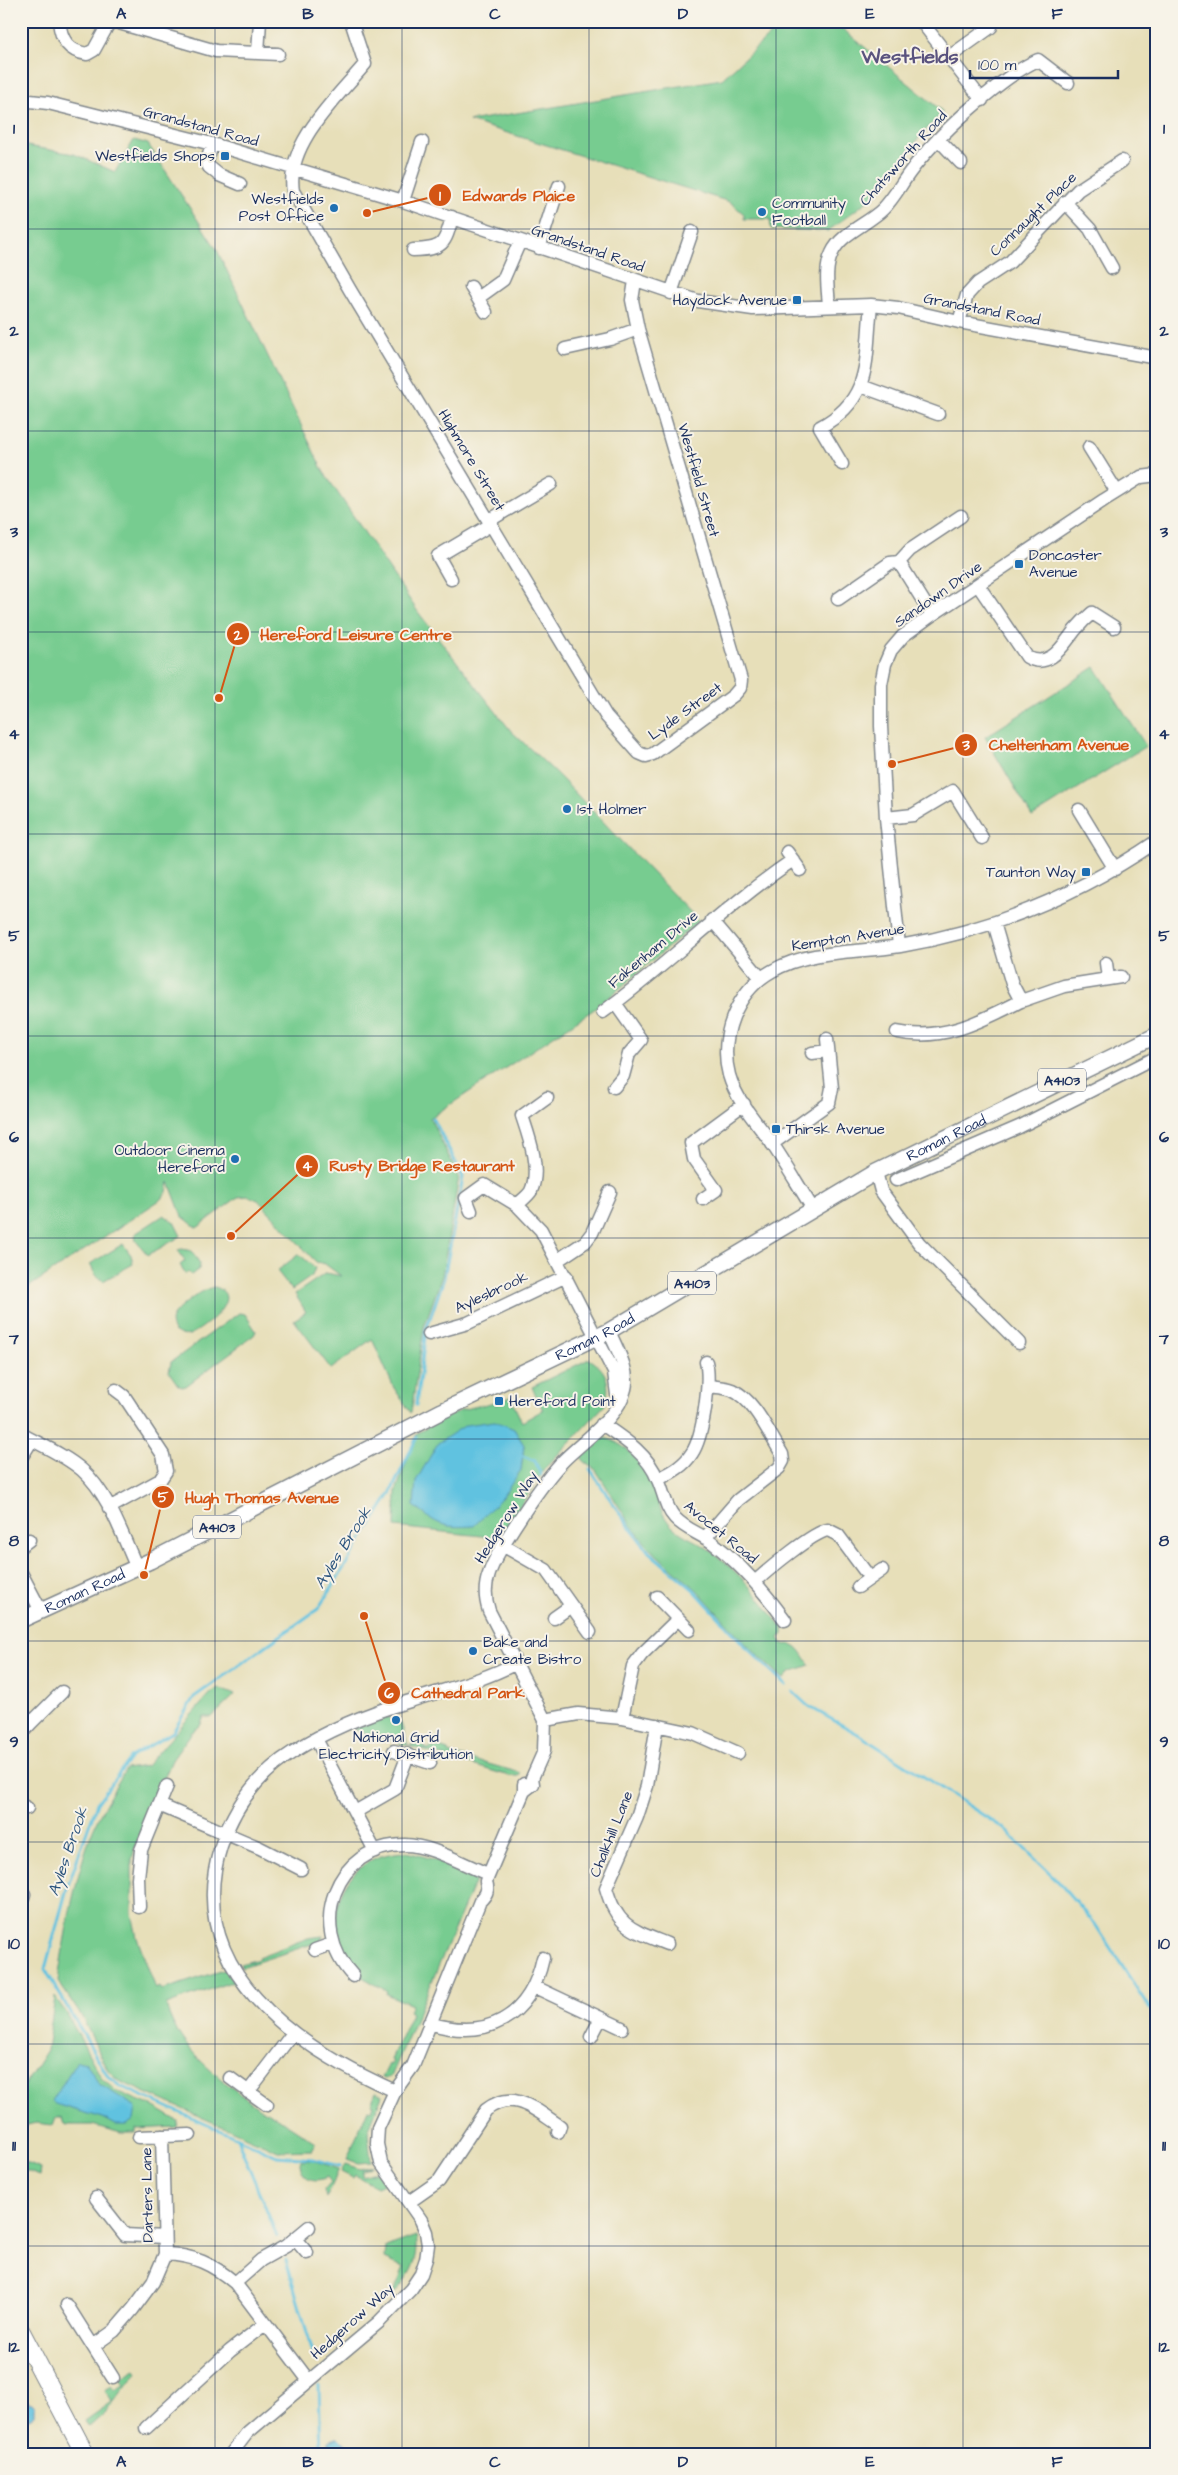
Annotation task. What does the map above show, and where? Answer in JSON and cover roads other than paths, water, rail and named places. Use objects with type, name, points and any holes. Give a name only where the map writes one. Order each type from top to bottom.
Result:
[{"type":"highway","points":[[21,2332],[85,2454]]},
{"type":"highway","points":[[62,2410],[93,2454]]},
{"type":"main road","name":"Roman Road","points":[[21,1620],[137,1568],[442,1411],[609,1331],[876,1172],[1157,1034]]},
{"type":"street","points":[[58,21],[60,36],[67,46],[77,53],[88,54],[94,50],[111,21],[157,27],[216,51],[278,54]]},
{"type":"street","points":[[258,53],[260,21]]},
{"type":"street","points":[[294,168],[305,138],[365,64],[351,21]]},
{"type":"street","points":[[921,21],[982,100]]},
{"type":"street","points":[[949,57],[991,27]]},
{"type":"street","name":"Chatsworth Road","points":[[829,306],[828,266],[837,244],[882,210],[910,172],[938,139],[982,100],[1027,65],[1038,60],[1068,83]]},
{"type":"street","name":"Grandstand Road","points":[[21,100],[48,103],[212,144],[294,168],[452,217],[698,302],[732,308],[753,309],[871,305],[898,308],[959,322],[1157,358]]},
{"type":"street","points":[[938,139],[961,163]]},
{"type":"street","points":[[403,201],[422,142]]},
{"type":"street","points":[[212,144],[207,162],[209,167],[240,184]]},
{"type":"street","name":"Connaught Place","points":[[959,322],[967,295],[978,284],[1010,262],[1078,190],[1122,161]]},
{"type":"street","name":"Highmore Street","points":[[294,168],[292,182],[297,200],[606,716],[639,753],[646,756]]},
{"type":"street","points":[[539,248],[559,186]]},
{"type":"street","points":[[1065,202],[1090,229],[1112,268]]},
{"type":"street","points":[[413,250],[432,249],[440,246],[446,240],[452,217]]},
{"type":"street","points":[[671,293],[692,232]]},
{"type":"street","points":[[486,312],[475,293],[503,280],[520,241]]},
{"type":"street","name":"Westfield Street","points":[[635,280],[632,300],[638,329],[741,680],[740,688]]},
{"type":"street","points":[[842,464],[820,427],[843,413],[855,399],[861,386],[871,305]]},
{"type":"street","points":[[565,349],[610,339],[638,329]]},
{"type":"street","points":[[861,386],[938,414]]},
{"type":"street","points":[[1089,447],[1116,492]]},
{"type":"street","name":"Sandown Drive","points":[[899,946],[886,818],[881,726],[881,684],[884,664],[891,650],[904,636],[932,615],[1116,492],[1141,477],[1157,475]]},
{"type":"street","points":[[451,579],[438,556],[551,484]]},
{"type":"street","points":[[838,599],[890,563],[899,562],[910,550],[961,516]]},
{"type":"street","points":[[899,562],[932,615]]},
{"type":"street","points":[[978,585],[1027,657],[1034,661],[1042,661],[1052,656],[1067,643],[1075,630],[1092,613],[1114,626]]},
{"type":"street","name":"Lyde Street","points":[[646,756],[653,754],[734,695],[740,688]]},
{"type":"street","points":[[886,818],[913,815],[953,792],[982,838]]},
{"type":"street","points":[[1079,810],[1115,868]]},
{"type":"street","name":"Kempton Avenue","points":[[813,1209],[744,1104],[730,1077],[726,1037],[742,1000],[761,978],[783,965],[798,960],[843,952],[899,946],[960,933],[994,923],[1070,893],[1115,868],[1157,841]]},
{"type":"street","name":"Fakenham Drive","points":[[603,1012],[712,920],[793,861]]},
{"type":"street","name":"Fakenham Drive","points":[[712,920],[761,978]]},
{"type":"street","points":[[994,923],[1012,984],[1021,1001]]},
{"type":"street","points":[[897,1032],[918,1035],[965,1028],[1021,1001],[1064,986],[1114,978],[1106,963]]},
{"type":"street","name":"Fakenham Drive","points":[[614,1087],[623,1076],[629,1054],[641,1040],[615,1003]]},
{"type":"street","points":[[772,1144],[829,1103],[832,1088],[828,1045],[812,1053]]},
{"type":"street","name":"Roman Road","points":[[896,1180],[1037,1118],[1157,1057]]},
{"type":"street","points":[[1028,1097],[1037,1118]]},
{"type":"street","points":[[517,1205],[530,1191],[534,1171],[531,1146],[522,1116],[547,1098]]},
{"type":"street","points":[[703,1200],[716,1190],[694,1159],[691,1143],[744,1104]]},
{"type":"street","points":[[876,1172],[880,1191],[919,1243],[1019,1343]]},
{"type":"street","points":[[471,1211],[466,1198],[484,1185],[517,1205],[541,1230],[614,1372],[618,1402]]},
{"type":"street","points":[[558,1260],[584,1242],[592,1233],[610,1192]]},
{"type":"street","name":"Aylesbrook","points":[[429,1334],[468,1323],[566,1276]]},
{"type":"street","name":"Hedgerow Way","points":[[230,2454],[247,2433],[379,2322],[411,2289],[421,2274],[426,2259],[427,2239],[421,2220],[387,2173],[378,2149],[378,2128],[394,2091],[402,2079],[404,2066],[414,2059],[480,1901],[479,1889],[487,1878],[524,1791],[530,1788],[532,1778],[544,1751],[544,1720],[494,1622],[486,1601],[489,1573],[504,1546],[551,1475],[602,1424],[625,1389],[626,1375],[609,1331]]},
{"type":"street","points":[[658,1479],[684,1463],[692,1453],[698,1440],[708,1386],[706,1362]]},
{"type":"street","points":[[705,1538],[738,1500],[780,1468],[783,1461],[782,1454],[749,1404],[740,1395],[730,1389],[708,1386]]},
{"type":"street","points":[[109,1508],[160,1480],[166,1471],[163,1455],[124,1396],[116,1390]]},
{"type":"street","name":"Avocet Road","points":[[602,1424],[642,1455],[658,1479],[670,1511],[687,1528],[705,1538],[756,1581],[786,1620]]},
{"type":"street","points":[[22,1456],[26,1437],[82,1469],[95,1485],[109,1508],[137,1568]]},
{"type":"street","points":[[756,1581],[778,1562],[820,1533],[828,1530],[838,1535],[870,1578]]},
{"type":"street","points":[[504,1546],[546,1570],[590,1632]]},
{"type":"street","points":[[858,1587],[882,1570]]},
{"type":"street","points":[[21,1573],[41,1611]]},
{"type":"street","points":[[657,1597],[690,1630]]},
{"type":"street","points":[[554,1618],[571,1606]]},
{"type":"street","points":[[622,1718],[634,1666],[642,1654],[678,1619]]},
{"type":"street","points":[[394,2091],[342,2066],[293,2033],[268,2012],[250,1992],[232,1964],[221,1940],[215,1912],[214,1880],[217,1860],[225,1833],[244,1797],[266,1772],[292,1752],[358,1720],[486,1677],[516,1663]]},
{"type":"street","points":[[21,1734],[62,1692]]},
{"type":"street","points":[[21,1712],[31,1723]]},
{"type":"street","points":[[544,1720],[578,1714],[622,1718],[693,1733],[739,1753]]},
{"type":"street","name":"Chalkhill Lane","points":[[657,1725],[647,1786],[637,1817],[606,1888],[620,1921],[646,1940],[667,1944]]},
{"type":"street","points":[[316,1739],[375,1851]]},
{"type":"street","points":[[394,1751],[430,1763]]},
{"type":"street","points":[[355,1812],[396,1789],[408,1755]]},
{"type":"street","points":[[139,1907],[138,1878],[141,1850],[167,1786]]},
{"type":"street","points":[[159,1805],[225,1833],[301,1869]]},
{"type":"street","points":[[353,1976],[341,1962],[332,1944],[329,1918],[337,1889],[350,1868],[375,1851],[398,1846],[418,1847],[487,1878]]},
{"type":"street","points":[[315,1950],[332,1944]]},
{"type":"street","points":[[429,2022],[458,2030],[483,2028],[507,2016],[535,1987],[543,1958]]},
{"type":"street","points":[[535,1987],[622,2028]]},
{"type":"street","points":[[591,2037],[601,2018]]},
{"type":"street","points":[[248,2092],[293,2033]]},
{"type":"street","points":[[230,2078],[267,2106]]},
{"type":"street","points":[[409,2202],[439,2181],[486,2110],[494,2104],[507,2100],[523,2102],[560,2126],[558,2132]]},
{"type":"street","name":"Darters Lane","points":[[139,2137],[190,2135]]},
{"type":"street","name":"Darters Lane","points":[[93,2346],[114,2331],[137,2303],[153,2282],[165,2254],[162,2136]]},
{"type":"street","points":[[96,2198],[125,2235],[164,2238]]},
{"type":"street","points":[[235,2283],[261,2260],[295,2239],[309,2227]]},
{"type":"street","points":[[295,2239],[307,2253]]},
{"type":"street","points":[[165,2254],[181,2254],[204,2262],[222,2272],[235,2283],[309,2381]]},
{"type":"street","points":[[67,2305],[113,2378]]},
{"type":"street","points":[[146,2428],[224,2356],[265,2324]]},
{"type":"water","points":[[495,1421],[514,1429],[524,1445],[521,1470],[503,1496],[474,1526],[455,1527],[436,1522],[414,1506],[416,1481],[438,1443],[466,1425]]},
{"type":"water","points":[[77,2061],[86,2063],[99,2084],[136,2107],[134,2120],[126,2125],[116,2125],[103,2118],[58,2105],[52,2101]]},
{"type":"water","points":[[27,2401],[34,2405],[34,2415],[29,2418],[24,2417],[22,2410]]},
{"type":"water","points":[[339,2437],[347,2445],[346,2454],[330,2454],[329,2441]]},
{"type":"waterway","name":"Ayles Brook","points":[[416,1405],[426,1330],[444,1278],[463,1177],[433,1118]]},
{"type":"waterway","name":"Ayles Brook","points":[[277,2236],[237,2138],[120,2086],[109,2078],[45,1969],[67,1888],[97,1803],[131,1757],[173,1732],[194,1697],[318,1609],[389,1496],[417,1437]]},
{"type":"waterway","points":[[523,1456],[535,1461],[541,1475]]},
{"type":"waterway","points":[[590,1469],[620,1514],[649,1552],[694,1590],[747,1648],[786,1685]]},
{"type":"waterway","points":[[793,1692],[808,1706],[858,1734],[1003,1828],[1055,1878],[1095,1924],[1157,2020]]},
{"type":"waterway","points":[[237,2138],[277,2156],[312,2159],[340,2166]]},
{"type":"waterway","name":"Ayles Brook","points":[[286,2260],[313,2353]]},
{"type":"waterway","name":"Ayles Brook","points":[[319,2385],[321,2454]]},
{"type":"place","name":"Westfields Shops","points":[[225,156]]},
{"type":"place","name":"Westfields Post Office","points":[[334,208]]},
{"type":"place","name":"Community Football","points":[[762,212]]},
{"type":"place","name":"Edwards Plaice","points":[[367,213]]},
{"type":"place","name":"Haydock Avenue","points":[[797,300]]},
{"type":"place","name":"Doncaster Avenue","points":[[1019,564]]},
{"type":"place","name":"Hereford Leisure Centre","points":[[219,698]]},
{"type":"place","name":"Cheltenham Avenue","points":[[892,764]]},
{"type":"place","name":"1st Holmer","points":[[567,809]]},
{"type":"place","name":"Taunton Way","points":[[1086,872]]},
{"type":"place","name":"Thirsk Avenue","points":[[776,1129]]},
{"type":"place","name":"Outdoor Cinema Hereford","points":[[235,1159]]},
{"type":"place","name":"Rusty Bridge Restaurant","points":[[231,1236]]},
{"type":"place","name":"Hereford Point","points":[[499,1401]]},
{"type":"place","name":"Hugh Thomas Avenue","points":[[144,1575]]},
{"type":"place","name":"Cathedral Park","points":[[364,1616]]},
{"type":"place","name":"Bake and Create Bistro","points":[[473,1651]]},
{"type":"place","name":"National Grid Electricity Distribution","points":[[396,1720]]},
{"type":"district","name":"Westfields","points":[[910,56]]}]
